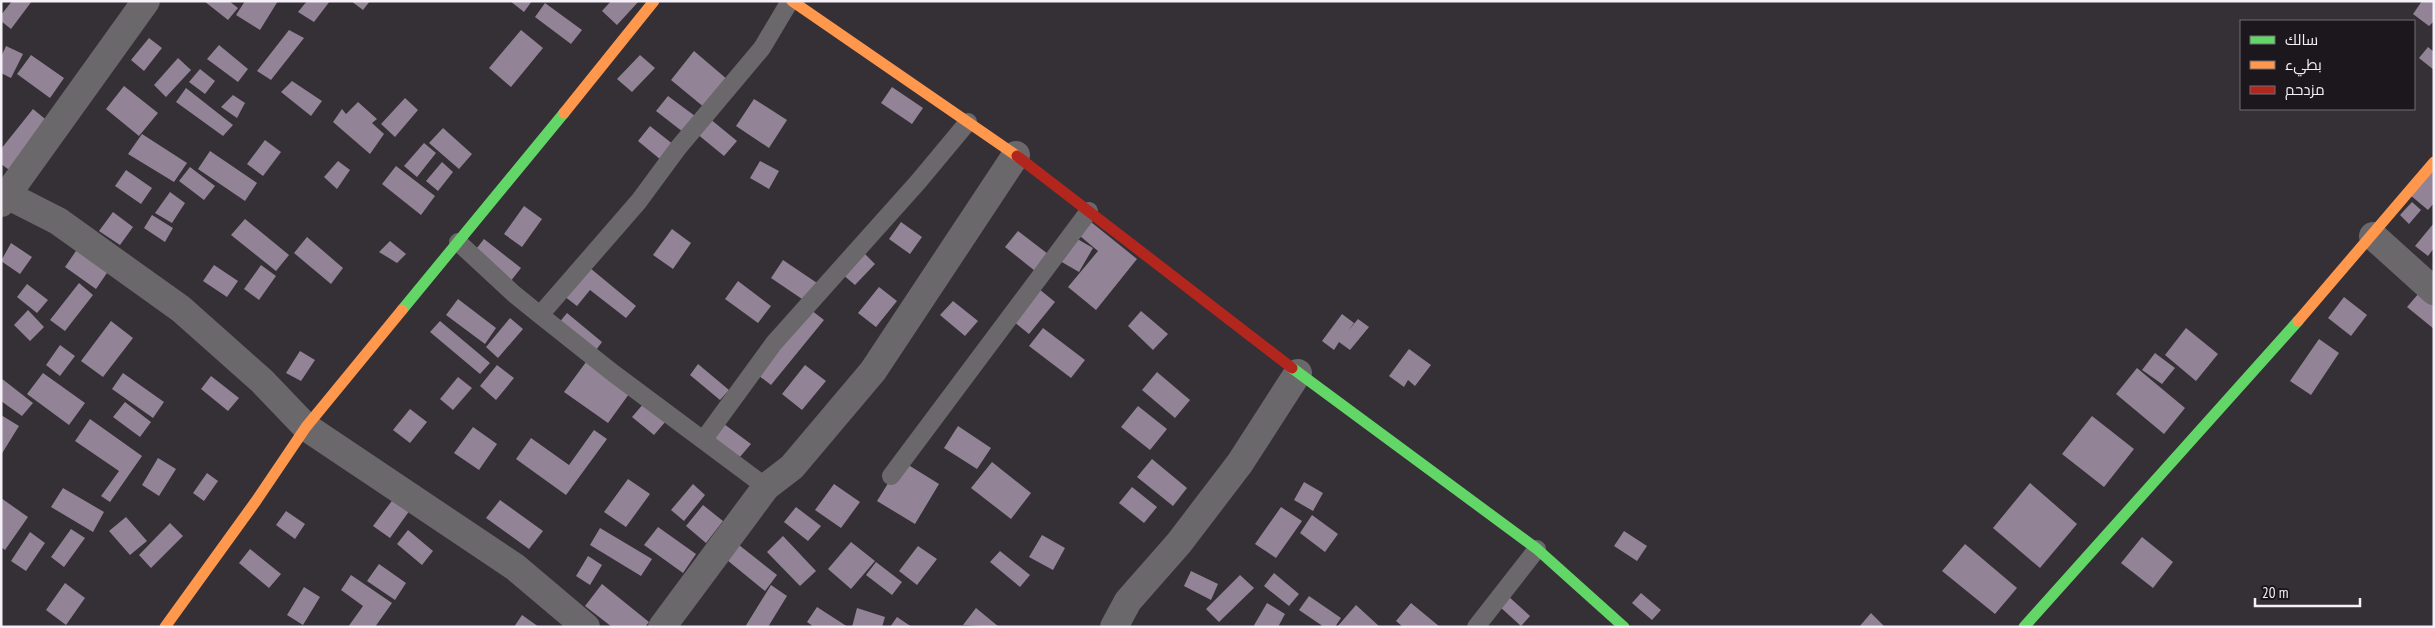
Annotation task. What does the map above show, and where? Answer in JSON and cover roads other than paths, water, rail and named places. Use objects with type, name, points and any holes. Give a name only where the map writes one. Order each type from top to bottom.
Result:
[{"type":"street","points":[[146,1],[3,197],[58,221],[181,309],[262,381],[306,427],[514,567],[586,627]]},
{"type":"street","points":[[165,627],[256,501],[306,427],[654,1]]},
{"type":"street","points":[[791,1],[1016,154],[1298,372],[1537,549],[1624,627]]},
{"type":"street","points":[[662,627],[766,487],[792,467],[873,371],[1016,154]]},
{"type":"street","points":[[2024,627],[2225,404],[2373,236],[2434,162]]},
{"type":"street","points":[[2373,236],[2434,291]]},
{"type":"street","points":[[1114,627],[1128,601],[1179,543],[1240,463],[1298,372]]},
{"type":"lane","points":[[540,315],[638,201],[678,148],[762,48],[791,1]]},
{"type":"lane","points":[[704,439],[774,342],[918,182],[968,122]]},
{"type":"lane","points":[[891,476],[1089,211]]},
{"type":"lane","points":[[458,242],[514,294],[540,315],[613,373],[766,487]]},
{"type":"lane","points":[[1476,627],[1537,549]]}]
